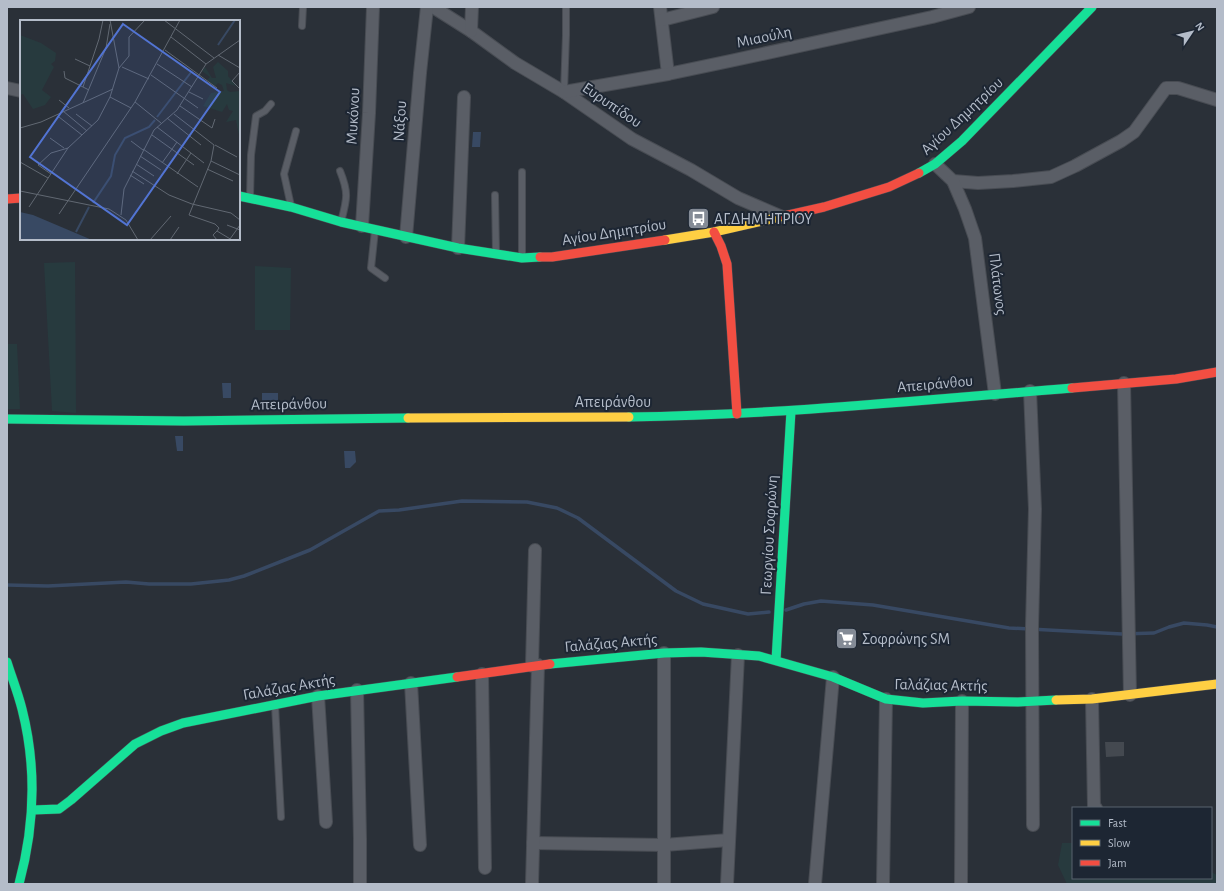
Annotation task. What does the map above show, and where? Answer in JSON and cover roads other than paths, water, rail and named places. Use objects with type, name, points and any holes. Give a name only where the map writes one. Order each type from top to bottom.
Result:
[{"type":"street","name":"Μυκόνου","points":[[362,226],[369,113],[373,7]]},
{"type":"street","name":"Νάξου","points":[[406,237],[427,7]]},
{"type":"street","name":"Ευρυπίδου","points":[[433,7],[471,31],[515,63],[564,92],[632,138],[691,170],[738,198],[782,217]]},
{"type":"street","points":[[471,31],[472,7]]},
{"type":"street","points":[[660,7],[668,74]]},
{"type":"street","points":[[662,20],[713,7]]},
{"type":"street","name":"Μιαούλη","points":[[564,92],[668,74],[932,17],[969,7]]},
{"type":"street","name":"Αγίου Δημητρίου","points":[[240,196],[291,207],[341,222],[406,237],[458,248],[522,258],[552,257],[714,232],[782,217],[824,207],[889,187],[914,176],[935,164],[984,120],[1092,7]]},
{"type":"street","points":[[7,88],[20,91]]},
{"type":"street","points":[[935,164],[953,182],[978,183],[1051,177],[1101,152],[1134,132],[1166,88],[1178,88],[1217,100]]},
{"type":"street","points":[[458,248],[464,97]]},
{"type":"street","name":"Πλάτωνος","points":[[953,182],[965,209],[975,238],[995,394]]},
{"type":"street","points":[[7,199],[20,198]]},
{"type":"street","points":[[714,232],[721,246],[727,264],[737,414]]},
{"type":"street","name":"Απειράνθου","points":[[7,419],[184,420],[579,417],[636,418],[791,411],[1176,379],[1217,372]]},
{"type":"street","points":[[1124,383],[1130,695]]},
{"type":"street","points":[[1030,391],[1035,509],[1032,627],[1033,825]]},
{"type":"street","name":"Γεωργίου Σοφρώνη","points":[[776,660],[791,411]]},
{"type":"street","points":[[532,884],[535,550]]},
{"type":"street","name":"Γαλάζιας Ακτής","points":[[33,810],[55,810],[63,806],[135,744],[154,734],[183,723],[318,696],[482,674],[535,665],[614,657],[701,652],[759,656],[833,678],[886,699],[923,703],[1092,699],[1217,684]]},
{"type":"street","points":[[664,654],[664,884]]},
{"type":"street","points":[[727,884],[738,655]]},
{"type":"street","points":[[7,662],[23,710],[33,770],[33,810],[28,849],[19,884]]},
{"type":"street","points":[[7,669],[14,681]]},
{"type":"street","points":[[482,674],[485,868]]},
{"type":"street","points":[[815,884],[833,678]]},
{"type":"street","points":[[411,683],[420,845]]},
{"type":"street","points":[[357,690],[360,884]]},
{"type":"street","points":[[318,696],[326,822]]},
{"type":"street","points":[[883,884],[886,699]]},
{"type":"street","points":[[1092,699],[1094,807]]},
{"type":"street","points":[[962,701],[962,884]]},
{"type":"street","points":[[533,843],[664,844],[729,840]]},
{"type":"lane","points":[[302,26],[303,7]]},
{"type":"lane","points":[[564,92],[566,7]]},
{"type":"lane","points":[[250,198],[251,155],[256,116],[265,111],[271,104]]},
{"type":"lane","points":[[291,207],[284,174],[296,131]]},
{"type":"lane","points":[[340,171],[345,184],[347,200],[341,222]]},
{"type":"lane","points":[[522,172],[522,258]]},
{"type":"lane","points":[[495,195],[496,254]]},
{"type":"lane","points":[[375,230],[371,268],[385,278]]},
{"type":"lane","points":[[275,704],[281,817]]},
{"type":"water","points":[[473,132],[481,132],[480,147],[472,147]]},
{"type":"water","points":[[222,383],[231,383],[231,398],[223,398]]},
{"type":"water","points":[[262,393],[278,393],[278,403],[262,403]]},
{"type":"water","points":[[175,436],[183,436],[183,451],[177,451]]},
{"type":"water","points":[[344,451],[355,451],[356,462],[350,468],[345,468]]},
{"type":"waterway","points":[[7,585],[48,586],[126,582],[149,584],[191,584],[229,580],[244,576],[310,550],[379,511],[399,510],[462,501],[527,502],[557,508],[578,518],[676,591],[703,604],[748,614],[769,612]]},
{"type":"waterway","points":[[786,610],[804,604],[821,601],[873,605],[1009,628],[1122,634],[1154,633],[1184,623],[1217,627]]},
{"type":"place","name":"ΑΓ.ΔΗΜΗΤΡΙΟΥ","points":[[698,219]]},
{"type":"place","name":"Σοφρώνης SM","points":[[847,639]]}]
